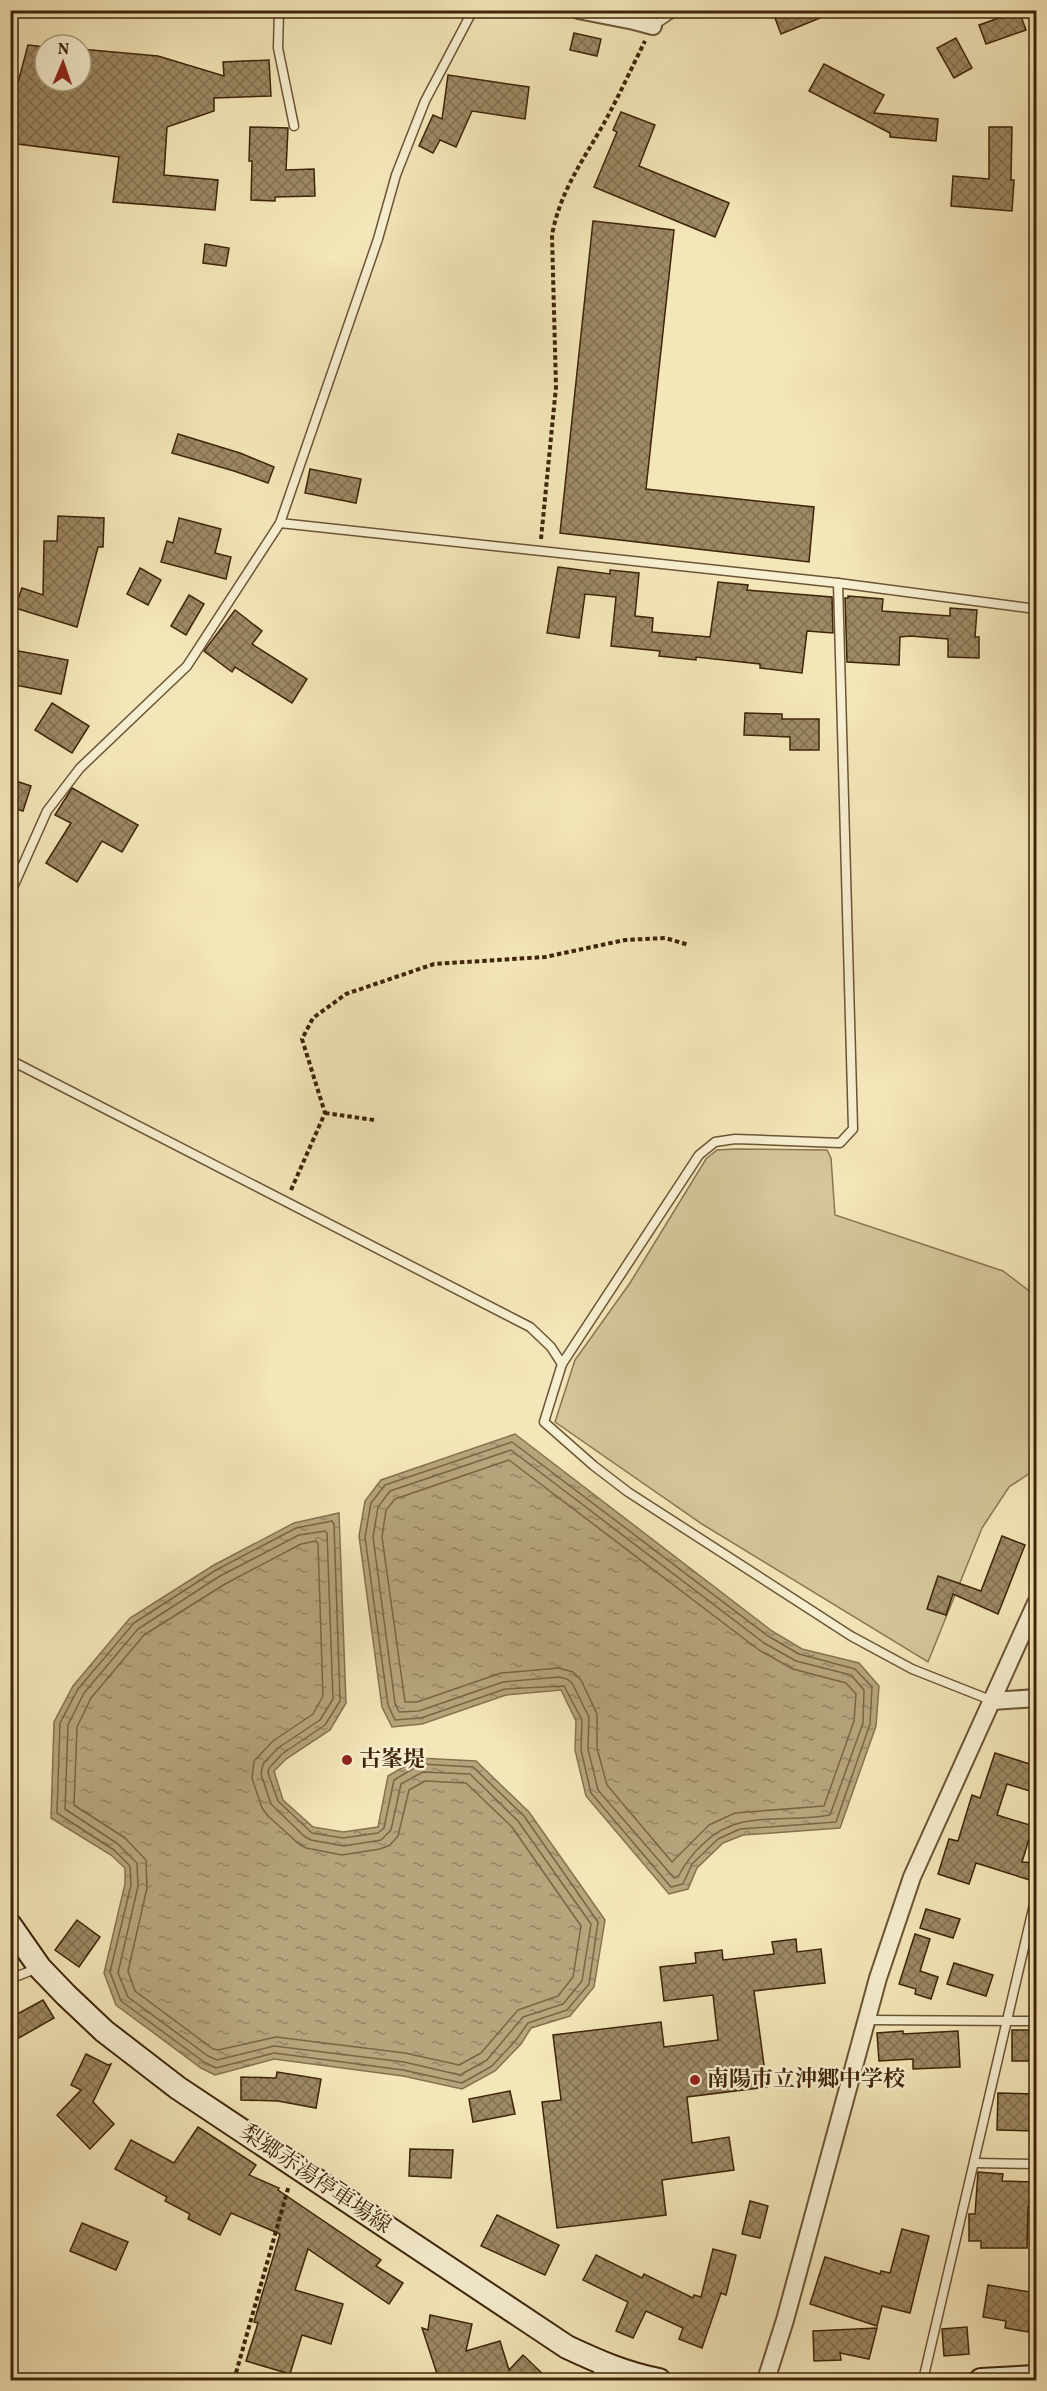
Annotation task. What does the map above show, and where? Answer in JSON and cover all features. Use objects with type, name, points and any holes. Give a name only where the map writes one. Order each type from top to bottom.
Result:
[{"type":"main road","name":"梨郷赤湯停車場線","points":[[10,1925],[40,1968],[113,2038],[178,2088],[294,2168],[567,2347],[599,2373],[659,2380]]},
{"type":"main road","points":[[981,2380],[1036,2377]]},
{"type":"street","points":[[578,10],[652,26]]},
{"type":"street","points":[[766,2380],[785,2320],[867,2020],[912,1877],[1036,1603]]},
{"type":"street","points":[[993,1701],[1036,1698]]},
{"type":"lane","points":[[279,10],[278,48],[294,126]]},
{"type":"lane","points":[[10,894],[47,812],[80,768],[187,666],[280,523],[378,239],[396,175],[425,101],[473,10]]},
{"type":"lane","points":[[652,26],[677,10]]},
{"type":"lane","points":[[280,523],[838,582],[1036,609]]},
{"type":"lane","points":[[838,582],[853,1128],[840,1143],[735,1139],[715,1142],[699,1155],[562,1364],[544,1422],[628,1492],[851,1636],[912,1670],[993,1701]]},
{"type":"lane","points":[[10,1060],[530,1326],[551,1347],[562,1364]]},
{"type":"lane","points":[[923,2380],[976,2163],[1036,1896]]},
{"type":"lane","points":[[10,1979],[40,1968]]},
{"type":"lane","points":[[867,2020],[1036,2021]]},
{"type":"lane","points":[[976,2163],[1036,2164]]},
{"type":"path","points":[[539,552],[556,387],[552,235],[556,216],[567,186],[604,124],[652,26]]},
{"type":"path","points":[[286,1202],[325,1113],[302,1039],[313,1018],[346,994],[434,964],[545,957],[625,940],[665,938],[689,945]]},
{"type":"path","points":[[325,1113],[374,1120]]},
{"type":"path","points":[[10,1241],[12,1250],[10,1256]]},
{"type":"path","points":[[234,2380],[294,2168]]},
{"type":"shaded area","points":[[717,1150],[827,1150],[831,1158],[835,1215],[1003,1271],[1036,1296],[1036,1469],[1009,1487],[982,1528],[928,1662],[702,1524],[555,1422],[575,1360],[630,1283],[706,1159]]},
{"type":"water","points":[[515,1434],[772,1631],[802,1649],[859,1663],[879,1686],[876,1726],[840,1828],[743,1835],[723,1843],[697,1868],[688,1889],[669,1894],[586,1796],[575,1750],[576,1721],[561,1690],[506,1695],[422,1724],[392,1727],[382,1707],[359,1536],[365,1501],[381,1480]]},
{"type":"water","points":[[339,1513],[346,1703],[330,1730],[286,1759],[274,1771],[283,1800],[313,1827],[343,1832],[378,1827],[388,1776],[419,1758],[476,1761],[529,1812],[605,1920],[594,1987],[570,2016],[531,2028],[521,2044],[495,2071],[462,2089],[403,2076],[274,2059],[215,2075],[201,2068],[116,2005],[104,1973],[125,1884],[125,1868],[111,1855],[51,1818],[54,1722],[73,1686],[130,1618],[214,1565],[294,1523]]},
{"type":"building","points":[[772,10],[837,10],[837,11],[781,34]]},
{"type":"building","points":[[1019,11],[1026,30],[986,44],[979,25]]},
{"type":"building","points":[[574,33],[601,39],[597,56],[570,50]]},
{"type":"building","points":[[956,38],[972,68],[954,78],[937,48]]},
{"type":"building","points":[[28,45],[33,46],[33,93],[93,93],[93,50],[158,56],[224,76],[223,62],[269,60],[271,96],[214,98],[214,111],[167,127],[164,175],[218,180],[215,210],[113,202],[119,157],[10,143],[10,112]]},
{"type":"building","points":[[824,64],[884,95],[874,113],[938,119],[936,141],[890,137],[890,133],[809,91]]},
{"type":"building","points":[[448,75],[529,87],[525,119],[472,111],[456,147],[440,140],[433,153],[419,146],[433,115],[442,119]]},
{"type":"building","points":[[621,112],[655,125],[639,166],[729,203],[715,237],[594,187],[617,132],[613,130]]},
{"type":"building","points":[[250,127],[288,128],[286,170],[314,169],[315,196],[275,197],[275,201],[251,200]]},
{"type":"building","points":[[989,127],[1012,127],[1011,180],[1014,180],[1012,211],[951,206],[953,176],[989,179]]},
{"type":"building","points":[[593,221],[674,230],[646,489],[814,507],[809,562],[560,533]]},
{"type":"building","points":[[205,244],[229,248],[226,266],[203,263]]},
{"type":"building","points":[[178,434],[240,453],[274,467],[268,483],[172,453]]},
{"type":"building","points":[[310,469],[361,479],[356,503],[305,493]]},
{"type":"building","points":[[58,516],[104,518],[103,547],[98,547],[77,627],[15,608],[22,588],[43,595],[44,541],[57,541]]},
{"type":"building","points":[[179,518],[221,529],[215,553],[231,557],[226,579],[161,562],[167,541],[173,543]]},
{"type":"building","points":[[558,567],[610,574],[610,570],[639,573],[635,616],[653,618],[652,632],[710,637],[718,582],[748,585],[747,590],[832,597],[833,633],[807,631],[802,673],[760,668],[760,664],[696,657],[696,660],[659,656],[660,651],[611,646],[616,597],[585,594],[579,638],[547,633]]},
{"type":"building","points":[[140,568],[161,580],[148,605],[127,594]]},
{"type":"building","points":[[189,595],[204,604],[186,635],[171,626]]},
{"type":"building","points":[[848,596],[883,599],[882,611],[950,616],[950,608],[977,610],[975,637],[979,637],[979,658],[948,657],[948,639],[910,636],[900,637],[899,665],[847,662],[845,598]]},
{"type":"building","points":[[235,610],[262,631],[252,644],[307,679],[292,703],[235,667],[232,672],[204,651]]},
{"type":"building","points":[[13,650],[68,660],[61,694],[10,684]]},
{"type":"building","points":[[52,703],[89,726],[72,753],[35,730]]},
{"type":"building","points":[[745,713],[782,714],[782,719],[819,719],[819,750],[790,750],[790,737],[744,735]]},
{"type":"building","points":[[10,779],[31,786],[23,811],[10,807]]},
{"type":"building","points":[[72,788],[138,825],[122,852],[102,841],[77,882],[46,863],[71,823],[55,815]]},
{"type":"building","points":[[1002,1536],[1025,1545],[998,1614],[953,1594],[946,1615],[927,1609],[938,1576],[981,1591]]},
{"type":"building","points":[[995,1753],[1036,1766],[1036,1793],[1007,1784],[997,1815],[1033,1826],[1022,1862],[1036,1863],[1036,1882],[976,1863],[969,1884],[938,1874],[949,1839],[958,1841],[972,1795],[980,1798]]},
{"type":"building","points":[[926,1909],[960,1919],[953,1938],[920,1928]]},
{"type":"building","points":[[77,1920],[100,1937],[79,1967],[55,1950]]},
{"type":"building","points":[[915,1934],[930,1939],[920,1971],[938,1977],[931,1999],[915,1994],[916,1989],[899,1984]]},
{"type":"building","points":[[796,1939],[797,1952],[821,1949],[825,1983],[754,1991],[767,2087],[687,2097],[692,2143],[729,2137],[734,2170],[662,2180],[666,2215],[557,2228],[542,2102],[561,2100],[553,2035],[661,2022],[664,2047],[718,2040],[713,1995],[664,2001],[660,1967],[696,1963],[695,1953],[722,1950],[723,1960],[774,1954],[772,1942]]},
{"type":"building","points":[[954,1963],[993,1975],[986,1996],[947,1984]]},
{"type":"building","points":[[43,2000],[54,2018],[10,2043],[10,2018]]},
{"type":"building","points":[[1012,2030],[1036,2030],[1036,2061],[1012,2061]]},
{"type":"building","points":[[903,2031],[903,2034],[958,2031],[960,2067],[913,2069],[913,2059],[879,2061],[877,2033]]},
{"type":"building","points":[[86,2054],[108,2065],[111,2064],[93,2102],[114,2124],[90,2149],[57,2115],[81,2090],[71,2085]]},
{"type":"building","points":[[277,2072],[321,2079],[316,2108],[278,2101],[241,2100],[241,2077],[276,2078]]},
{"type":"building","points":[[510,2091],[515,2114],[473,2122],[469,2099]]},
{"type":"building","points":[[998,2093],[1036,2094],[1036,2131],[997,2130]]},
{"type":"building","points":[[198,2127],[256,2165],[249,2175],[279,2188],[278,2190],[381,2260],[376,2266],[403,2283],[389,2304],[308,2249],[295,2290],[343,2304],[331,2344],[302,2335],[290,2374],[246,2361],[258,2323],[254,2322],[280,2234],[231,2213],[220,2235],[188,2219],[190,2214],[165,2201],[167,2197],[115,2169],[131,2140],[174,2163]]},
{"type":"building","points":[[410,2149],[453,2150],[451,2178],[409,2176]]},
{"type":"building","points":[[978,2172],[1003,2174],[1002,2181],[1036,2182],[1036,2207],[1028,2207],[1027,2248],[981,2248],[981,2241],[969,2241],[969,2214],[975,2214]]},
{"type":"building","points":[[750,2201],[768,2206],[760,2238],[742,2234]]},
{"type":"building","points":[[497,2215],[559,2245],[545,2275],[481,2246]]},
{"type":"building","points":[[82,2223],[128,2242],[116,2270],[70,2251]]},
{"type":"building","points":[[902,2229],[929,2236],[910,2313],[882,2306],[877,2326],[810,2304],[825,2257],[880,2274],[881,2271],[890,2273]]},
{"type":"building","points":[[713,2249],[736,2255],[726,2295],[721,2293],[702,2348],[679,2339],[683,2328],[646,2311],[633,2338],[616,2331],[628,2302],[583,2280],[596,2255],[642,2278],[644,2274],[693,2298],[694,2295],[701,2297]]},
{"type":"building","points":[[988,2285],[1036,2293],[1036,2323],[1030,2322],[1028,2332],[1005,2328],[1006,2321],[983,2317]]},
{"type":"building","points":[[430,2315],[472,2324],[466,2351],[500,2341],[509,2370],[523,2355],[549,2380],[439,2380],[422,2328],[428,2330]]},
{"type":"building","points":[[967,2327],[969,2354],[944,2356],[942,2329]]},
{"type":"building","points":[[877,2328],[869,2359],[840,2353],[841,2360],[814,2361],[813,2331]]},
{"type":"place","name":"古峯堤","points":[[347,1760]]},
{"type":"place","name":"南陽市立沖郷中学校","points":[[695,2080]]}]
